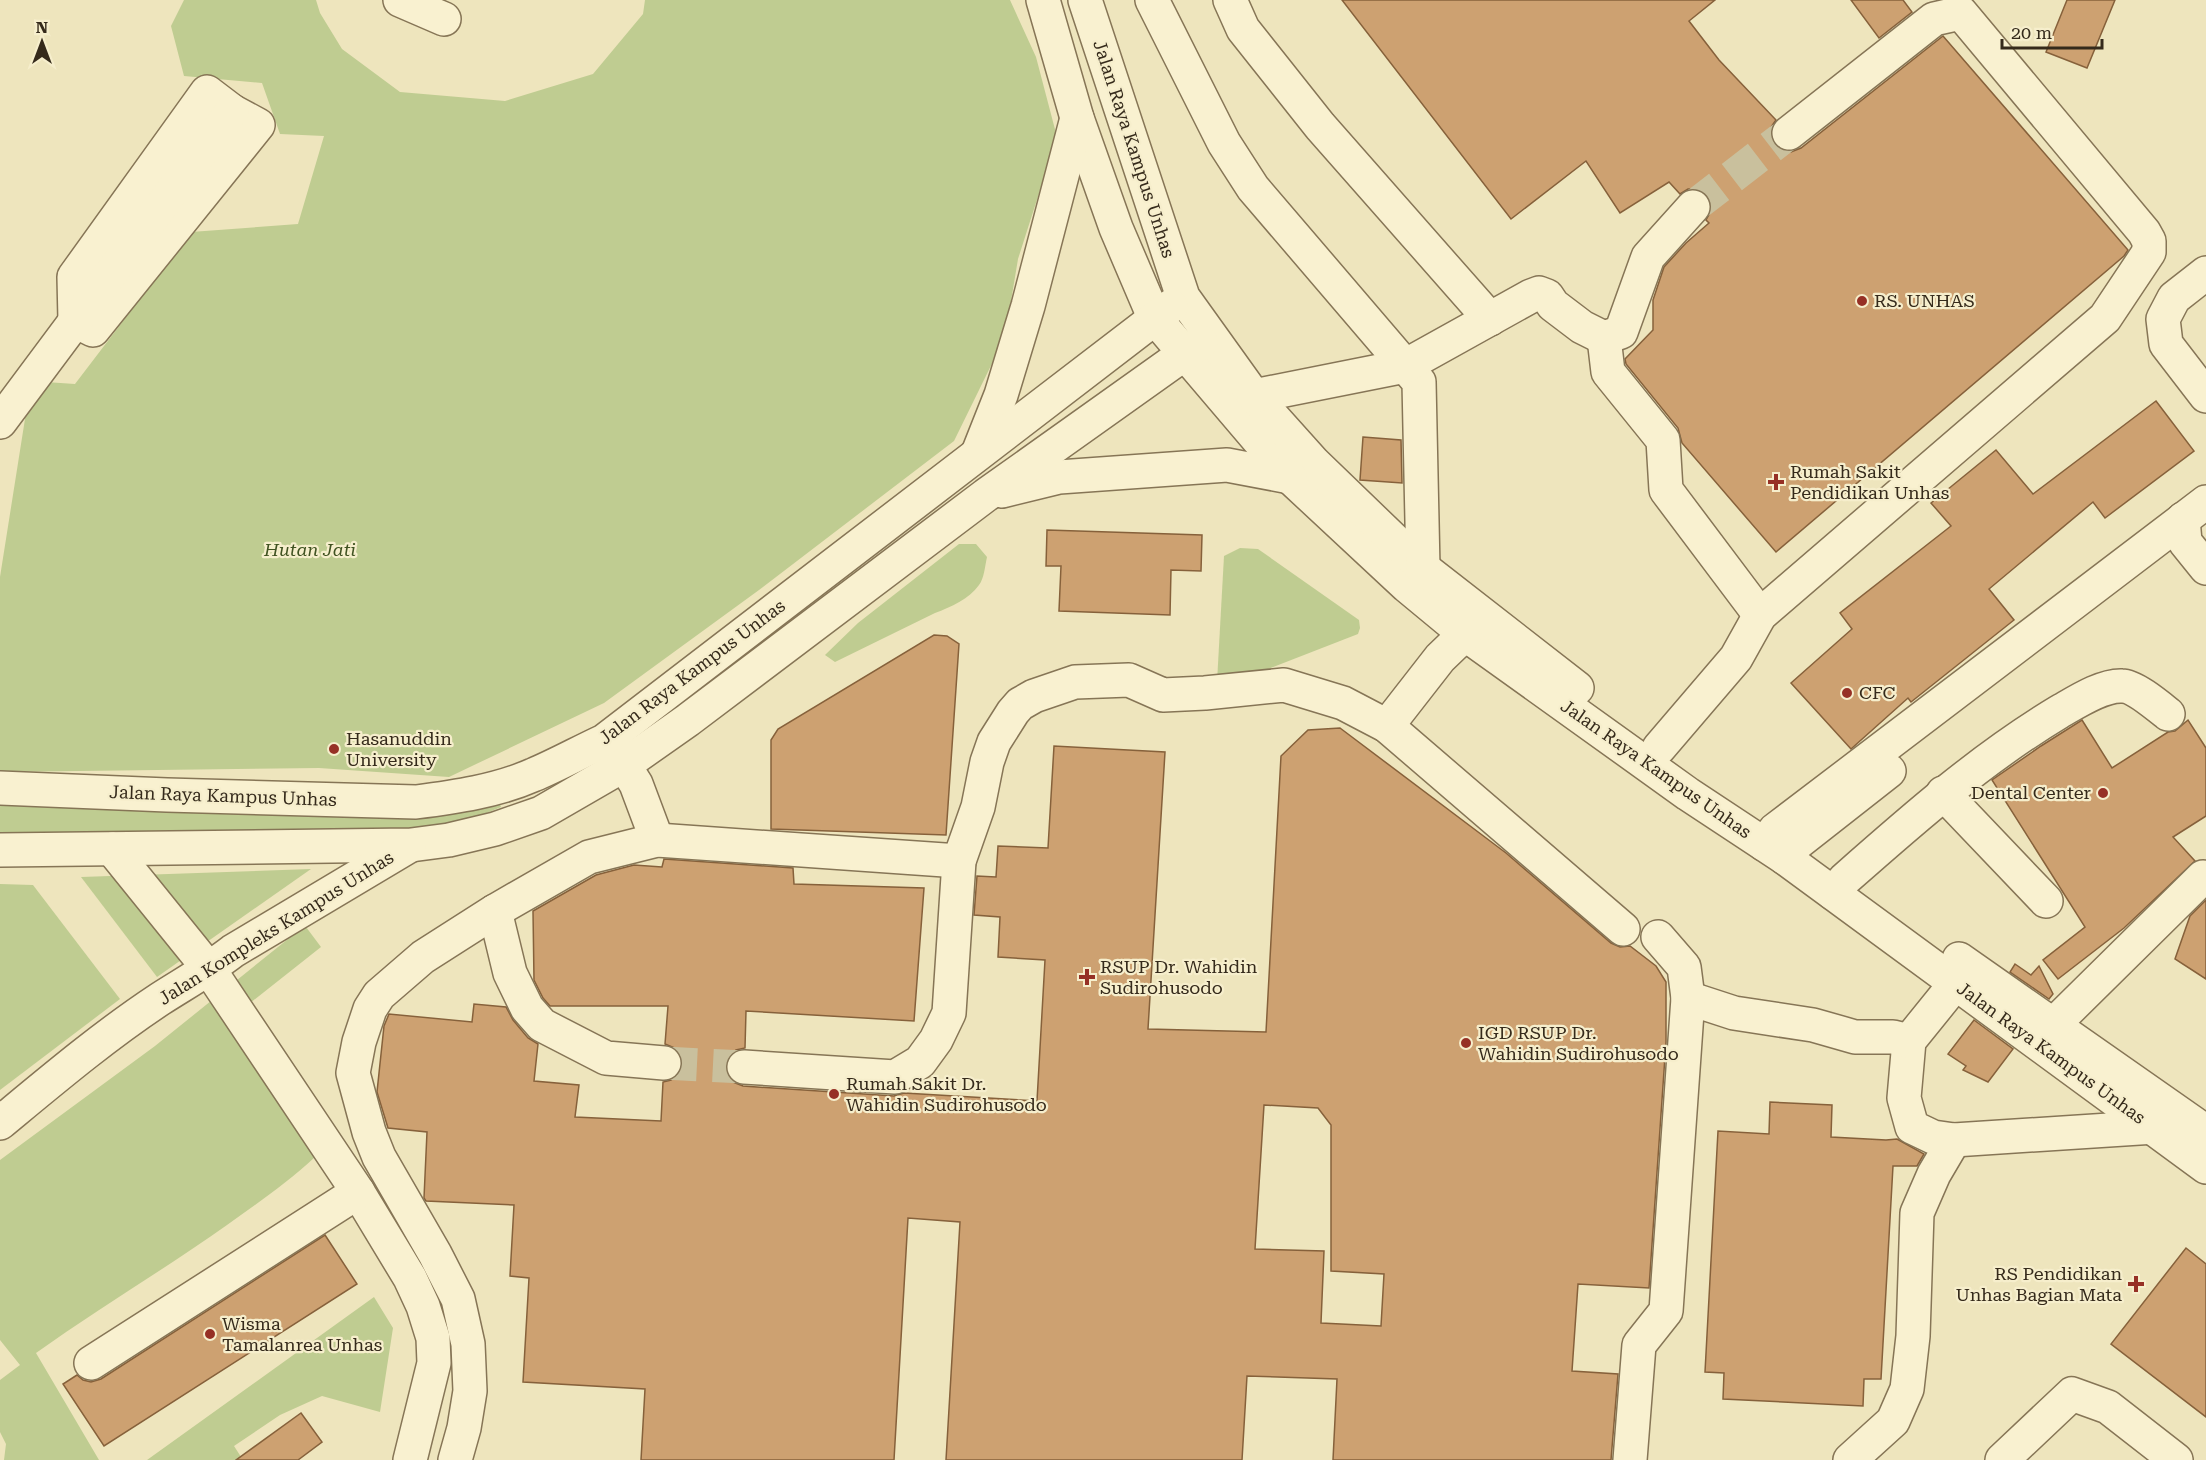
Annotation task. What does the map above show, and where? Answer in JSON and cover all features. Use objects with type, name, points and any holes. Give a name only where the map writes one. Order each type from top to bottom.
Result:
[{"type":"street","points":[[400,0],[444,19]]},
{"type":"street","name":"Jalan Raya Kampus Unhas","points":[[1043,0],[1077,118],[1116,228],[1154,317],[1198,345],[1254,396],[1314,463],[1423,568],[1459,618],[1659,748],[1780,844],[1839,886],[2053,1025],[2201,1146]]},
{"type":"street","name":"Jalan Raya Kampus Unhas","points":[[1085,0],[1198,345],[1290,477],[1459,618],[1688,794],[1780,844]]},
{"type":"street","points":[[1152,0],[1224,143],[1253,188],[1412,374],[1423,568]]},
{"type":"street","points":[[1230,0],[1243,30],[1320,126],[1490,319]]},
{"type":"street","points":[[1659,748],[1736,658],[1760,615],[2105,318],[2145,260],[2148,252],[2148,241],[2144,232],[1953,6],[1789,133]]},
{"type":"street","points":[[0,422],[232,111]]},
{"type":"street","points":[[977,455],[1001,394],[1024,317],[1077,118]]},
{"type":"street","points":[[1412,374],[1490,319],[1539,293],[1547,296],[1553,305],[1582,327],[1604,338],[1621,332],[1648,257],[1693,207]]},
{"type":"street","points":[[2206,273],[2174,298],[2163,319],[2166,344],[2206,396]]},
{"type":"street","name":"Jalan Raya Kampus Unhas","points":[[0,788],[416,802],[486,789],[532,776],[604,741],[1183,297]]},
{"type":"street","points":[[1254,396],[1412,374],[1553,305]]},
{"type":"street","points":[[1604,338],[1608,372],[1664,440],[1666,490],[1760,615]]},
{"type":"street","name":"Jalan Raya Kampus Unhas","points":[[0,850],[411,845],[449,840],[495,829],[540,813],[624,765],[688,720],[986,495],[1198,345]]},
{"type":"street","points":[[986,495],[1059,477],[1227,465],[1290,477]]},
{"type":"street","points":[[1780,844],[2192,521],[2206,568]]},
{"type":"street","points":[[1387,726],[1440,658],[1459,618]]},
{"type":"street","points":[[744,1067],[895,1077],[920,1062],[936,1040],[949,1013],[959,861],[978,807],[987,762],[994,742],[1020,704],[1050,689],[1075,682],[1129,680],[1163,695],[1284,685],[1343,703],[1387,726],[1623,928]]},
{"type":"street","points":[[1839,886],[1943,793],[2032,729],[2083,699],[2112,687],[2126,686],[2168,714]]},
{"type":"street","points":[[624,765],[636,784],[657,840]]},
{"type":"street","points":[[1943,793],[2046,902]]},
{"type":"street","points":[[455,1460],[464,1428],[470,1391],[468,1344],[458,1299],[379,1157],[369,1132],[353,1073],[359,1042],[370,1009],[379,995],[423,957],[495,911],[589,857],[657,840],[959,861]]},
{"type":"street","name":"Jalan Kompleks Kampus Unhas","points":[[0,1123],[79,1059],[160,999],[209,969],[233,951],[411,845]]},
{"type":"street","points":[[112,849],[209,969],[358,1192],[410,1278],[423,1306],[433,1338],[434,1363],[410,1460]]},
{"type":"street","points":[[2053,1025],[2203,877]]},
{"type":"street","name":"Jalan Raya Kampus Unhas","points":[[1839,886],[1955,984],[2155,1127],[2201,1146]]},
{"type":"street","points":[[495,911],[510,973],[527,1008],[542,1025],[606,1058],[664,1063]]},
{"type":"street","points":[[1630,1460],[1639,1345],[1666,1311],[1688,998],[1684,967],[1658,937]]},
{"type":"street","points":[[1955,984],[1909,1041],[1904,1098],[1911,1127],[1933,1137],[1954,1140],[2155,1127]]},
{"type":"street","points":[[1688,998],[1734,1012],[1813,1025],[1855,1037],[1893,1037],[1909,1041]]},
{"type":"street","points":[[1850,1460],[1893,1421],[1907,1389],[1913,1336],[1917,1213],[1934,1174],[1954,1140]]},
{"type":"street","points":[[92,1363],[358,1192]]},
{"type":"street","points":[[2002,1460],[2072,1394],[2108,1407],[2159,1455]]},
{"type":"green space","name":"Hutan Jati","points":[[184,0],[316,0],[320,13],[342,49],[400,92],[505,101],[593,74],[643,14],[645,0],[1010,0],[1036,57],[1057,137],[1018,259],[1005,337],[954,441],[759,590],[604,703],[449,777],[319,768],[0,772],[0,577],[31,381],[75,384],[191,232],[298,224],[324,136],[280,134],[262,83],[184,76],[171,26]]},
{"type":"green space","points":[[959,544],[976,544],[987,557],[981,582],[975,590],[953,605],[835,662],[825,655],[858,623]]},
{"type":"green space","points":[[1240,548],[1258,549],[1359,620],[1358,634],[1222,687],[1217,682],[1224,556]]},
{"type":"green space","points":[[496,794],[501,807],[455,826],[215,837],[0,838],[0,797]]},
{"type":"green space","points":[[311,869],[157,977],[81,877]]},
{"type":"green space","points":[[0,884],[33,885],[120,999],[0,1090]]},
{"type":"green space","points":[[306,927],[321,947],[226,1022],[315,1157],[227,1225],[36,1353],[99,1460],[4,1460],[6,1444],[0,1432],[0,1380],[20,1365],[0,1340],[0,1160],[155,1046]]},
{"type":"green space","points":[[374,1297],[393,1328],[380,1412],[322,1396],[280,1415],[234,1446],[243,1460],[147,1460]]},
{"type":"building","name":"RS. UNHAS","points":[[1342,0],[1715,0],[1689,21],[1719,60],[1776,120],[1771,127],[1770,135],[1774,144],[1782,150],[1791,152],[1801,148],[1943,36],[2128,250],[2124,256],[1776,552],[1682,443],[1678,428],[1626,364],[1625,359],[1653,330],[1653,300],[1664,267],[1709,223],[1706,220],[1711,211],[1711,202],[1706,194],[1696,189],[1688,189],[1680,194],[1669,182],[1620,213],[1586,161],[1511,219]]},
{"type":"building","points":[[1851,0],[1903,0],[1912,12],[1879,38]]},
{"type":"building","points":[[2067,0],[2115,0],[2087,68],[2046,52]]},
{"type":"building","points":[[2156,401],[2194,451],[2105,518],[2093,502],[1989,589],[2014,620],[1911,702],[1908,698],[1851,749],[1791,683],[1852,629],[1840,613],[1951,526],[1931,503],[1996,450],[2033,494]]},
{"type":"building","points":[[1363,437],[1401,440],[1402,483],[1360,480]]},
{"type":"building","points":[[1047,530],[1202,535],[1201,571],[1171,570],[1170,615],[1059,611],[1061,566],[1046,566]]},
{"type":"building","points":[[934,635],[947,636],[959,644],[946,835],[771,829],[771,740],[778,729]]},
{"type":"building","name":"Dental Center","points":[[2082,720],[2112,768],[2168,732],[2175,731],[2188,720],[2206,748],[2206,816],[2173,837],[2195,861],[2124,928],[2058,979],[2043,960],[2085,927],[1992,780]]},
{"type":"building","points":[[1340,728],[1506,853],[1611,943],[1620,947],[1630,946],[1656,966],[1666,982],[1666,1042],[1649,1288],[1578,1284],[1572,1371],[1618,1374],[1611,1460],[1333,1460],[1337,1379],[1247,1376],[1242,1460],[946,1460],[960,1222],[908,1218],[894,1460],[641,1460],[645,1389],[523,1382],[529,1278],[510,1276],[514,1205],[426,1201],[424,1198],[427,1132],[388,1128],[377,1092],[384,1026],[389,1014],[472,1022],[474,1004],[506,1007],[513,1020],[528,1038],[538,1044],[534,1081],[579,1085],[575,1117],[661,1121],[663,1082],[679,1074],[683,1064],[675,1048],[665,1044],[668,1006],[550,1006],[534,980],[533,911],[596,875],[634,865],[662,867],[664,859],[793,868],[794,884],[924,888],[914,1021],[746,1011],[745,1048],[736,1050],[729,1056],[725,1065],[727,1075],[733,1082],[743,1086],[894,1096],[904,1093],[1037,1101],[1045,960],[998,957],[1000,917],[974,915],[977,876],[996,877],[998,846],[1048,848],[1054,746],[1165,752],[1148,1029],[1266,1032],[1281,756],[1308,730]],"holes":[[[1264,1105],[1318,1108],[1331,1125],[1331,1271],[1384,1274],[1381,1326],[1321,1323],[1324,1251],[1255,1249]]]},
{"type":"building","points":[[2206,900],[2206,979],[2175,959],[2190,916]]},
{"type":"building","points":[[2015,964],[2031,975],[2039,966],[2053,994],[2049,999],[2010,972]]},
{"type":"building","points":[[1974,1020],[2013,1049],[1988,1082],[1963,1070],[1966,1066],[1948,1054]]},
{"type":"building","points":[[1770,1102],[1832,1105],[1831,1137],[1897,1139],[1924,1154],[1917,1166],[1893,1166],[1881,1379],[1864,1379],[1863,1406],[1723,1399],[1724,1373],[1705,1372],[1718,1131],[1769,1134]]},
{"type":"building","name":"Wisma Tamalanrea Unhas","points":[[325,1235],[357,1284],[104,1446],[63,1384],[77,1375],[91,1382],[101,1379]]},
{"type":"building","points":[[2186,1248],[2206,1264],[2206,1417],[2111,1344]]},
{"type":"building","points":[[301,1413],[322,1442],[298,1460],[236,1460]]},
{"type":"tunnel","points":[[1693,207],[1789,133]]},
{"type":"tunnel","points":[[664,1063],[744,1067]]},
{"type":"place","name":"RS. UNHAS","points":[[1862,301]]},
{"type":"place","name":"Rumah Sakit Pendidikan Unhas","points":[[1776,482]]},
{"type":"place","name":"CFC","points":[[1847,693]]},
{"type":"place","name":"Hasanuddin University","points":[[334,749]]},
{"type":"place","name":"Dental Center","points":[[2103,793]]},
{"type":"place","name":"RSUP Dr. Wahidin Sudirohusodo","points":[[1087,977]]},
{"type":"place","name":"IGD RSUP Dr. Wahidin Sudirohusodo","points":[[1466,1043]]},
{"type":"place","name":"Rumah Sakit Dr. Wahidin Sudirohusodo","points":[[834,1094]]},
{"type":"place","name":"RS Pendidikan Unhas Bagian Mata","points":[[2136,1284]]},
{"type":"place","name":"Wisma Tamalanrea Unhas","points":[[210,1334]]}]
